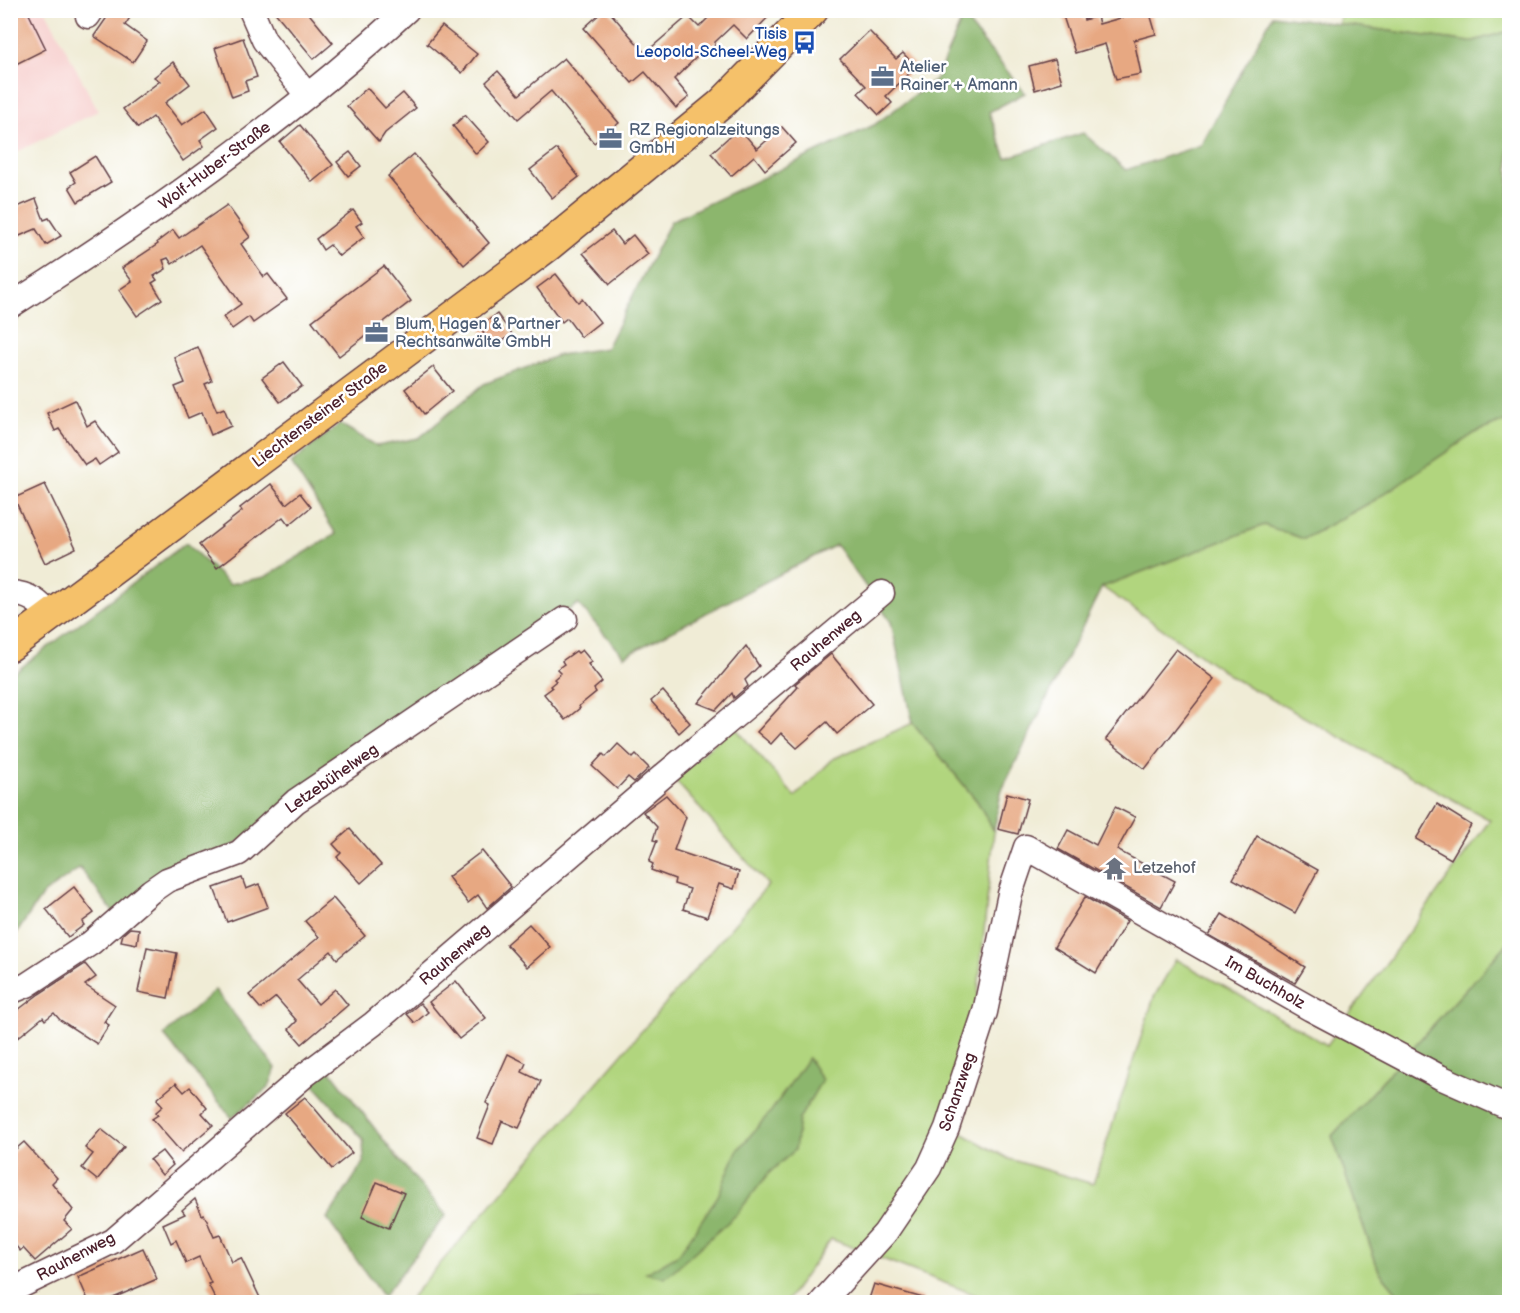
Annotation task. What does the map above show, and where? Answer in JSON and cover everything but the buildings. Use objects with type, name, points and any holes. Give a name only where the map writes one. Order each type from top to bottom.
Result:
[{"type":"main road","name":"Liechtensteiner Straße","points":[[10,646],[548,246],[721,104],[813,10]]},
{"type":"street","points":[[251,10],[264,40],[307,95]]},
{"type":"street","name":"Wolf-Huber-Straße","points":[[10,306],[97,251],[202,178],[307,95],[407,10]]},
{"type":"street","points":[[10,593],[23,594],[39,602],[51,616]]},
{"type":"street","name":"Rauhenweg","points":[[10,1291],[113,1240],[259,1114],[373,1024],[882,593]]},
{"type":"street","name":"Letzebühelweg","points":[[10,992],[27,985],[91,943],[167,880],[239,853],[296,801],[565,619]]},
{"type":"street","name":"Im Buchholz","points":[[1026,847],[1311,1009],[1440,1077],[1509,1108]]},
{"type":"street","name":"Schanzweg","points":[[822,1302],[885,1233],[934,1158],[947,1128],[985,1012],[1010,894],[1026,847]]},
{"type":"shaded area","points":[[11,11],[46,11],[98,111],[11,155]]},
{"type":"green space","points":[[1342,11],[1509,11],[1509,31],[1470,42],[1338,24]]},
{"type":"green space","points":[[1273,15],[1470,42],[1509,31],[1509,419],[1475,433],[1373,501],[1304,539],[1264,525],[1102,587],[1001,792],[994,831],[977,801],[913,723],[891,622],[836,545],[624,656],[578,604],[527,637],[236,844],[114,913],[80,868],[43,894],[14,937],[11,933],[11,675],[186,543],[229,584],[265,577],[336,534],[291,463],[340,424],[377,446],[419,438],[484,384],[559,355],[606,348],[671,221],[874,125],[936,79],[963,17],[1025,93],[989,112],[1006,158],[1083,133],[1126,170],[1201,145]]},
{"type":"green space","points":[[1509,419],[1509,942],[1332,1136],[1379,1271],[1405,1302],[994,1302],[831,1239],[786,1302],[407,1302],[768,885],[674,779],[734,726],[795,797],[833,759],[913,723],[977,801],[994,831],[976,1012],[949,1126],[1009,1159],[1093,1184],[1154,997],[1176,959],[1327,1045],[1490,820],[1235,679],[1102,587],[1264,525],[1304,539],[1373,501],[1475,433]]},
{"type":"green space","points":[[1509,942],[1509,1302],[1405,1302],[1379,1271],[1332,1136]]},
{"type":"green space","points":[[215,990],[276,1068],[269,1087],[232,1118],[164,1035]]},
{"type":"green space","points":[[808,1058],[822,1080],[799,1119],[795,1150],[769,1173],[736,1215],[665,1278],[646,1273],[679,1254],[718,1196],[737,1151],[772,1110]]},
{"type":"green space","points":[[323,1061],[395,1155],[446,1215],[383,1297],[327,1219],[364,1162],[363,1139],[305,1075]]},
{"type":"place","name":"Tisis Leopold-Scheel-Weg","points":[[805,43]]},
{"type":"place","name":"Atelier Rainer + Amann","points":[[882,76]]},
{"type":"place","name":"RZ Regionalzeitungs GmbH","points":[[611,139]]},
{"type":"place","name":"Blum, Hagen & Partner Rechtsanwälte GmbH","points":[[377,333]]},
{"type":"place","name":"Letzehof","points":[[1115,868]]}]
